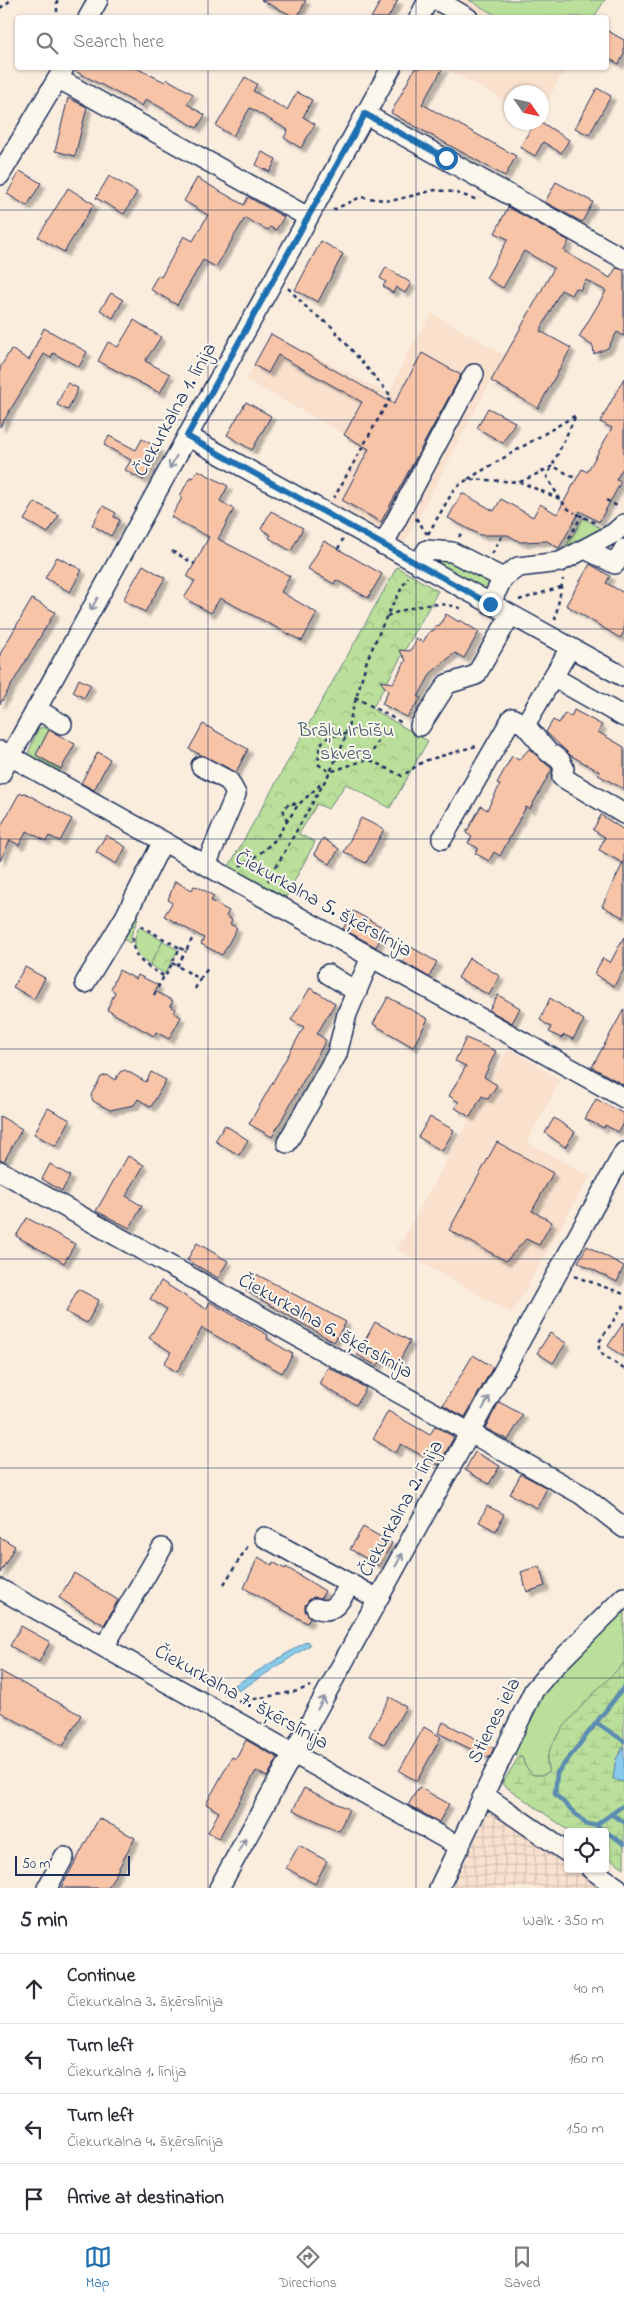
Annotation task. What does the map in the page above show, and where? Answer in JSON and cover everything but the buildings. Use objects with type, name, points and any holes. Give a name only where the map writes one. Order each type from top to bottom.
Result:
[{"type":"street","points":[[90,15],[98,0]]},
{"type":"street","points":[[420,15],[428,0]]},
{"type":"street","points":[[437,0],[463,15]]},
{"type":"street","name":"Čiekurkalna 1. līnija","points":[[0,775],[5,753],[36,709],[187,436],[316,216],[365,114],[390,70]]},
{"type":"street","points":[[0,176],[61,73],[316,216]]},
{"type":"street","points":[[365,114],[624,259]]},
{"type":"street","points":[[382,544],[474,374]]},
{"type":"street","points":[[187,436],[382,544],[421,554],[452,552],[503,578]]},
{"type":"street","points":[[490,604],[503,578],[518,567],[560,562],[614,533],[622,516]]},
{"type":"street","points":[[585,549],[615,564],[624,549]]},
{"type":"street","points":[[421,554],[490,604],[513,610],[570,648],[622,671]]},
{"type":"street","points":[[420,726],[447,684],[476,675],[513,610]]},
{"type":"street","points":[[525,724],[554,678],[570,648]]},
{"type":"street","points":[[554,678],[624,717]]},
{"type":"street","points":[[36,709],[62,724]]},
{"type":"street","points":[[442,839],[512,718],[525,724],[550,753],[560,760],[564,768],[562,778],[624,814]]},
{"type":"street","name":"Čiekurkalna 5. šķērslīnija","points":[[5,753],[624,1098]]},
{"type":"street","points":[[201,766],[229,781],[236,794],[206,866]]},
{"type":"street","points":[[85,982],[125,917],[163,841]]},
{"type":"street","points":[[287,1142],[338,1054],[347,1014],[371,958]]},
{"type":"street","points":[[328,974],[357,992]]},
{"type":"street","name":"Čiekurkalna 2. līnija","points":[[219,1888],[624,1152]]},
{"type":"street","name":"Čiekurkalna 6. šķērslīnija","points":[[0,1171],[582,1495],[624,1528]]},
{"type":"street","points":[[264,1537],[378,1599]]},
{"type":"street","points":[[104,1647],[162,1548]]},
{"type":"street","points":[[316,1608],[326,1610],[335,1607],[350,1583]]},
{"type":"street","name":"Čiekurkalna 7. šķērslīnija","points":[[0,1589],[460,1847]]},
{"type":"street","name":"Stienes iela","points":[[439,1888],[534,1690],[550,1671],[624,1597]]},
{"type":"street","points":[[484,1795],[564,1850]]},
{"type":"street","points":[[47,1888],[64,1857]]},
{"type":"street","points":[[597,1873],[618,1888]]},
{"type":"path","points":[[0,8],[11,0]]},
{"type":"path","points":[[57,0],[58,15]]},
{"type":"path","points":[[316,216],[361,197],[391,201],[436,190],[475,198],[498,187]]},
{"type":"path","points":[[288,287],[310,311],[331,326],[391,396],[333,499]]},
{"type":"path","points":[[260,896],[330,772],[346,734],[367,660],[386,616],[455,488],[576,414],[554,466],[547,476],[560,500],[575,513]]},
{"type":"path","points":[[554,466],[577,479]]},
{"type":"path","points":[[520,482],[554,466]]},
{"type":"path","points":[[468,479],[520,482],[560,500]]},
{"type":"path","points":[[606,500],[622,516]]},
{"type":"path","points":[[484,568],[502,536]]},
{"type":"path","points":[[172,551],[195,564]]},
{"type":"path","points":[[554,622],[567,558]]},
{"type":"path","points":[[513,610],[518,600],[561,587]]},
{"type":"path","points":[[386,616],[402,610],[442,604],[454,605],[470,613]]},
{"type":"path","points":[[330,772],[368,759],[384,731]]},
{"type":"path","points":[[330,772],[319,765],[318,752],[324,740],[329,736],[346,734]]},
{"type":"path","points":[[368,759],[402,776],[424,761],[486,743],[496,745]]},
{"type":"path","points":[[238,867],[258,855],[274,842],[298,805],[324,782]]},
{"type":"path","points":[[287,822],[283,809],[290,803],[298,805]]},
{"type":"path","points":[[136,929],[138,924],[186,951]]},
{"type":"path","points":[[177,966],[194,935]]},
{"type":"path","points":[[133,936],[132,945],[138,959],[164,976]]},
{"type":"path","points":[[154,995],[180,948]]},
{"type":"path","points":[[172,964],[200,980]]},
{"type":"path","points":[[194,989],[210,967]]},
{"type":"path","points":[[558,1272],[624,1294]]},
{"type":"path","points":[[624,1305],[599,1342],[598,1349],[603,1355],[624,1369]]},
{"type":"path","points":[[224,1584],[248,1544],[257,1546],[264,1537]]},
{"type":"path","points":[[217,1711],[229,1703],[298,1691],[324,1680],[333,1681]]},
{"type":"shaded area","points":[[261,0],[311,0],[303,15],[291,15]]},
{"type":"shaded area","points":[[443,0],[468,0],[495,15],[436,15]]},
{"type":"shaded area","points":[[449,70],[564,70],[549,98],[549,85],[504,85],[504,100]]},
{"type":"shaded area","points":[[432,313],[505,355],[403,546],[328,504],[389,395],[408,352]]},
{"type":"shaded area","points":[[271,334],[388,394],[360,443],[246,380]]},
{"type":"shaded area","points":[[509,1048],[561,1080],[527,1142],[590,1176],[512,1314],[397,1249]]},
{"type":"shaded area","points":[[490,1809],[564,1861],[564,1873],[581,1873],[602,1888],[452,1888]]},
{"type":"green space","points":[[469,0],[605,0],[595,15],[495,15]]},
{"type":"green space","points":[[583,518],[602,529],[600,532],[564,550]]},
{"type":"green space","points":[[445,558],[489,583],[489,587],[487,589],[433,560]]},
{"type":"green space","name":"Brāļu Irbīšu skvērs","points":[[397,567],[438,591],[372,709],[428,741],[390,808],[346,784],[328,809],[317,804],[299,834],[315,842],[286,897],[228,868]]},
{"type":"green space","points":[[43,727],[49,730],[36,755],[61,769],[57,775],[27,756],[38,729]]},
{"type":"green space","points":[[132,915],[138,919],[130,943],[120,937]]},
{"type":"green space","points":[[139,927],[163,941],[150,965],[141,958],[136,949],[135,938]]},
{"type":"green space","points":[[163,941],[178,950],[165,974],[150,965]]},
{"type":"green space","points":[[624,1606],[624,1663],[579,1709],[557,1737],[550,1749],[547,1760],[549,1772],[543,1775],[533,1775],[525,1766],[522,1757],[509,1753],[543,1686]]},
{"type":"green space","points":[[624,1663],[624,1746],[616,1759],[613,1778],[624,1782],[624,1868],[609,1858],[609,1828],[565,1828],[502,1784],[518,1758],[522,1757],[525,1766],[533,1775],[543,1775],[549,1772],[547,1760],[557,1736],[592,1695]]},
{"type":"water","points":[[307,1641],[310,1645],[239,1691],[235,1685]]},
{"type":"water","points":[[624,1747],[624,1782],[613,1779],[616,1759]]},
{"type":"waterway","points":[[624,1687],[557,1773],[555,1794],[587,1825],[596,1825],[624,1844]]},
{"type":"waterway","points":[[597,1723],[624,1741]]},
{"type":"waterway","points":[[596,1825],[624,1805]]},
{"type":"waterway","points":[[611,1814],[624,1822]]},
{"type":"route","points":[[446,158],[365,114],[187,436],[490,604]]}]
